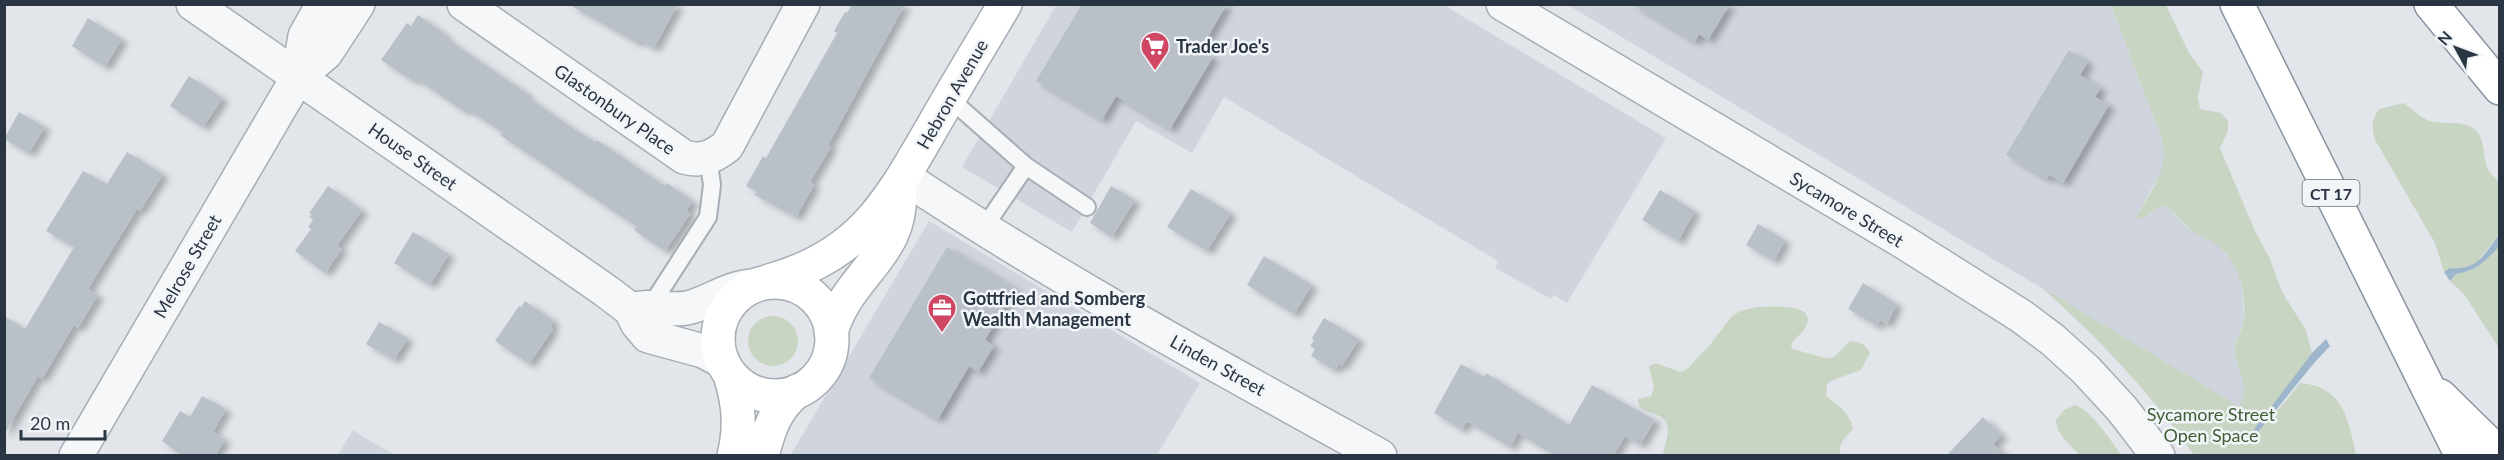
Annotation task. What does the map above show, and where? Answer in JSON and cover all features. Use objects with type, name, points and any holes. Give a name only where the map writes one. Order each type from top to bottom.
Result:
[{"type":"main road","name":"Hebron Avenue","points":[[761,284],[808,269],[845,247],[875,219],[901,181],[1005,4]]},
{"type":"main road","name":"CT 17","points":[[2237,4],[2462,456]]},
{"type":"main road","points":[[2431,4],[2499,88]]},
{"type":"main road","name":"Hebron Avenue","points":[[831,332],[845,298],[889,243],[895,231],[901,201],[901,181]]},
{"type":"main road","points":[[734,456],[739,419],[737,396],[726,368],[718,337],[723,313],[732,300],[761,284],[792,284],[813,297],[827,316],[831,332],[831,348],[826,364],[817,377],[797,391],[777,411],[770,424],[762,456]]},
{"type":"main road","points":[[726,368],[742,386],[757,393],[781,396],[797,391]]},
{"type":"main road","points":[[2425,382],[2499,455]]},
{"type":"street","name":"House Street","points":[[193,4],[297,77],[640,308],[639,327],[651,338],[703,351],[726,368]]},
{"type":"street","points":[[297,77],[305,36],[323,4]]},
{"type":"street","points":[[297,77],[326,53],[358,4]]},
{"type":"street","name":"Glastonbury Place","points":[[464,4],[684,157],[696,160],[708,157]]},
{"type":"street","points":[[708,157],[713,157],[727,146],[803,4]]},
{"type":"street","name":"Sycamore Street","points":[[1503,4],[1902,241],[2021,316],[2053,340],[2086,370],[2122,409],[2158,456]]},
{"type":"street","name":"Melrose Street","points":[[76,456],[297,77]]},
{"type":"street","name":"Linden Street","points":[[901,181],[1099,298],[1380,456]]},
{"type":"street","points":[[640,308],[687,308],[722,293],[761,284]]},
{"type":"lane","points":[[949,98],[1026,166],[1087,207]]},
{"type":"lane","points":[[640,308],[708,217],[712,185],[708,157]]},
{"type":"lane","points":[[983,229],[1026,166]]},
{"type":"shaded area","points":[[1057,4],[1444,5],[1666,138],[1567,303],[1554,295],[1551,299],[1495,268],[1498,261],[1224,97],[1192,153],[1136,121],[1072,232],[962,167]]},
{"type":"shaded area","points":[[1568,5],[2111,5],[2166,155],[2162,171],[2136,217],[2142,219],[2162,205],[2168,207],[2187,227],[2220,247],[2233,262],[2241,279],[2243,299],[2244,320],[2234,352],[2245,383],[2244,398],[2239,406]]},
{"type":"shaded area","points":[[929,221],[1200,383],[1157,455],[790,456]]},
{"type":"shaded area","points":[[353,430],[360,435],[395,455],[338,455]]},
{"type":"green space","name":"Sycamore Street Open Space","points":[[2111,5],[2166,5],[2189,53],[2203,72],[2198,97],[2200,109],[2221,113],[2228,121],[2228,131],[2220,148],[2255,231],[2270,259],[2282,292],[2306,330],[2312,353],[2262,420],[2280,408],[2300,383],[2314,386],[2335,398],[2341,407],[2347,418],[2356,455],[2194,455],[2160,409],[2122,366],[2041,287],[2239,406],[2243,399],[2244,387],[2235,350],[2243,323],[2244,310],[2243,290],[2237,271],[2227,255],[2189,228],[2167,207],[2162,205],[2142,219],[2136,217],[2161,172],[2163,142]]},
{"type":"green space","points":[[2404,103],[2427,120],[2464,124],[2474,129],[2482,141],[2488,170],[2500,183],[2499,235],[2477,262],[2465,269],[2450,268],[2444,272],[2435,243],[2375,140],[2373,124],[2379,109]]},
{"type":"green space","points":[[2499,247],[2499,348],[2463,293],[2450,281],[2456,274],[2480,265]]},
{"type":"green space","points":[[1757,307],[1790,307],[1805,313],[1808,318],[1806,326],[1791,345],[1793,349],[1825,358],[1834,357],[1850,341],[1862,344],[1870,353],[1861,370],[1827,384],[1826,396],[1846,414],[1853,429],[1841,444],[1841,455],[1663,455],[1668,434],[1666,422],[1663,418],[1641,408],[1638,399],[1651,396],[1654,387],[1649,366],[1656,363],[1680,372],[1686,370],[1709,346],[1732,316],[1740,311]]},
{"type":"green space","points":[[768,316],[778,316],[791,323],[798,336],[798,346],[791,359],[778,366],[768,366],[759,362],[752,355],[748,346],[748,336],[752,327],[759,320]]},
{"type":"green space","points":[[2075,405],[2088,413],[2121,455],[2080,455],[2068,444],[2058,430],[2056,420],[2064,410]]},
{"type":"water","points":[[2499,235],[2499,247],[2489,257],[2475,268],[2456,274],[2450,281],[2444,272],[2450,268],[2474,264]]},
{"type":"water","points":[[2326,339],[2330,346],[2249,443],[2246,440],[2312,353]]},
{"type":"building","points":[[568,4],[678,4],[654,48],[639,40],[637,43]]},
{"type":"building","points":[[852,4],[905,4],[828,145],[831,147],[810,182],[814,185],[796,217],[755,195],[757,192],[746,186],[763,156],[766,158],[837,33],[834,31]]},
{"type":"building","points":[[1082,4],[1227,4],[1200,50],[1213,57],[1170,129],[1116,96],[1102,120],[1036,81]]},
{"type":"building","points":[[1632,4],[1730,4],[1708,40],[1699,34],[1695,42]]},
{"type":"building","points":[[418,15],[460,48],[528,94],[526,96],[577,131],[596,142],[597,140],[665,186],[667,183],[693,201],[686,211],[690,214],[665,251],[634,230],[637,227],[500,135],[502,132],[467,109],[465,112],[415,78],[413,81],[381,60],[407,23],[411,26]]},
{"type":"building","points":[[88,18],[122,39],[105,67],[72,46]]},
{"type":"building","points":[[2069,50],[2088,62],[2080,75],[2101,88],[2095,97],[2109,105],[2063,183],[2049,175],[2047,179],[2006,155]]},
{"type":"building","points":[[189,76],[223,98],[203,127],[170,106]]},
{"type":"building","points":[[19,112],[45,127],[29,153],[4,139]]},
{"type":"building","points":[[127,152],[163,174],[140,211],[137,209],[88,289],[98,295],[78,328],[74,325],[42,379],[38,376],[4,435],[4,316],[25,329],[74,247],[46,231],[83,171],[107,184]]},
{"type":"building","points":[[328,186],[362,210],[337,246],[342,249],[325,273],[295,251],[311,229],[308,227],[313,220],[309,217],[312,214],[309,213]]},
{"type":"building","points":[[1111,186],[1135,200],[1112,237],[1090,223]]},
{"type":"building","points":[[1191,189],[1231,213],[1207,251],[1167,227]]},
{"type":"building","points":[[1660,190],[1695,211],[1678,241],[1642,220]]},
{"type":"building","points":[[1758,224],[1785,240],[1774,261],[1746,245]]},
{"type":"building","points":[[413,232],[449,254],[430,285],[394,263]]},
{"type":"building","points":[[947,247],[1015,288],[985,340],[994,346],[978,372],[969,366],[938,419],[869,378]]},
{"type":"building","points":[[1264,256],[1312,285],[1294,314],[1247,285]]},
{"type":"building","points":[[1863,283],[1897,304],[1887,324],[1880,320],[1877,326],[1848,309]]},
{"type":"building","points":[[525,301],[554,321],[550,327],[553,329],[529,364],[495,341]]},
{"type":"building","points":[[1324,318],[1359,339],[1342,366],[1339,364],[1334,370],[1311,356],[1315,349],[1310,346],[1314,340],[1312,338]]},
{"type":"building","points":[[379,322],[408,338],[394,360],[366,344]]},
{"type":"building","points":[[1461,364],[1484,377],[1486,373],[1569,425],[1592,385],[1655,420],[1640,445],[1625,436],[1613,456],[1555,456],[1518,433],[1510,447],[1470,423],[1466,422],[1462,430],[1434,413]]},
{"type":"building","points":[[202,396],[226,409],[213,432],[225,439],[215,456],[183,456],[162,441],[180,411],[190,417]]},
{"type":"building","points":[[1983,417],[2002,435],[1993,444],[2006,456],[1946,456]]},
{"type":"place","name":"Trader Joe's","points":[[1155,72]]},
{"type":"place","name":"Gottfried and Somberg Wealth Management","points":[[942,334]]}]
